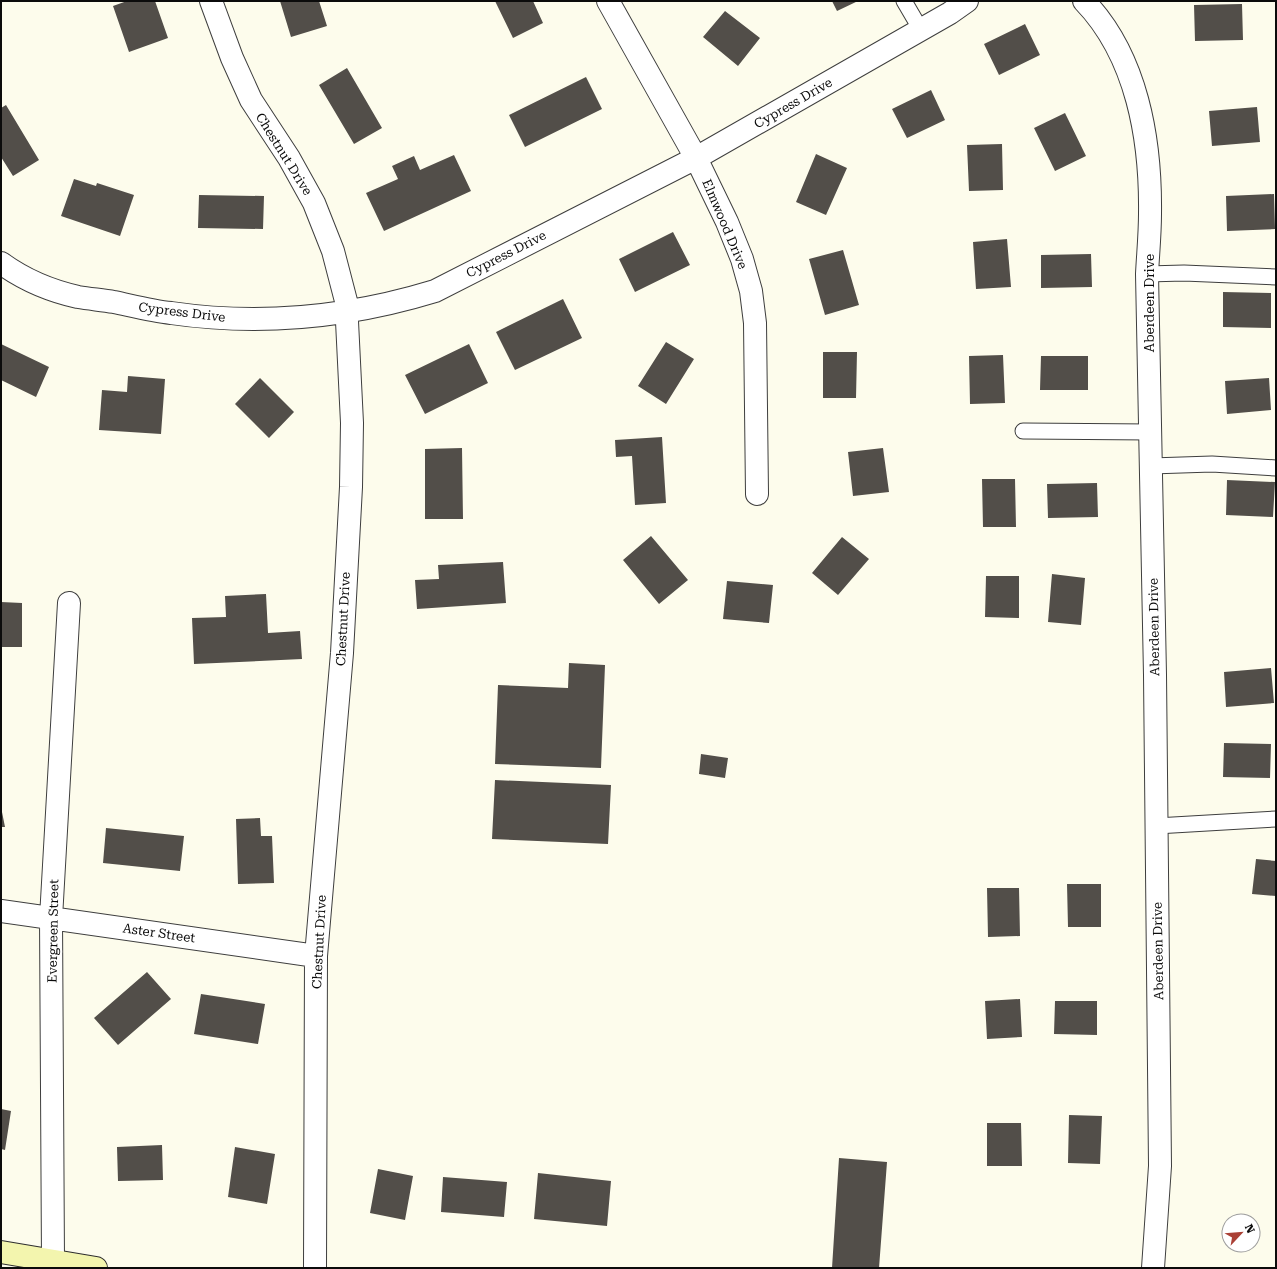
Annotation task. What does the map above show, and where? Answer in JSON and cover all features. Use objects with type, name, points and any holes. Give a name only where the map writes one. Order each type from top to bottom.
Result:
[{"type":"main road","points":[[1,1252],[96,1268]]},
{"type":"street","name":"Chestnut Drive","points":[[211,1],[232,58],[251,100],[289,158],[314,203],[333,251],[346,301],[347,312],[352,423],[351,487],[342,653],[316,956],[315,1268]]},
{"type":"street","name":"Elmwood Drive","points":[[608,1],[696,158],[742,259],[751,291],[755,323],[757,494]]},
{"type":"street","name":"Cypress Drive","points":[[1,263],[38,284],[78,297],[171,313],[229,319],[281,318],[347,312],[398,302],[435,291],[696,158],[921,30],[967,1]]},
{"type":"street","name":"Aberdeen Drive","points":[[1084,1],[1112,39],[1130,74],[1138,96],[1147,154],[1150,212],[1147,274],[1151,466],[1160,1166],[1153,1268]]},
{"type":"street","name":"Evergreen Street","points":[[53,1260],[51,918],[69,603]]},
{"type":"street","name":"Aster Street","points":[[1,911],[316,956]]},
{"type":"lane","points":[[904,1],[921,30]]},
{"type":"lane","points":[[1147,274],[1276,277]]},
{"type":"lane","points":[[1023,431],[1150,432]]},
{"type":"lane","points":[[1151,466],[1212,464],[1276,468]]},
{"type":"lane","points":[[1156,826],[1276,819]]},
{"type":"building","points":[[127,1],[155,1],[168,38],[129,52],[113,6]]},
{"type":"building","points":[[280,1],[319,1],[327,26],[291,37]]},
{"type":"building","points":[[495,1],[533,1],[543,23],[513,38]]},
{"type":"building","points":[[832,1],[858,1],[837,11]]},
{"type":"building","points":[[1242,4],[1243,40],[1195,41],[1194,5]]},
{"type":"building","points":[[725,11],[760,38],[738,66],[703,37]]},
{"type":"building","points":[[1025,24],[1040,55],[999,75],[984,44]]},
{"type":"building","points":[[347,68],[382,128],[354,144],[319,85]]},
{"type":"building","points":[[586,77],[602,109],[525,147],[509,115]]},
{"type":"building","points":[[931,90],[945,120],[907,138],[892,109]]},
{"type":"building","points":[[6,105],[39,160],[13,176],[1,157],[1,108]]},
{"type":"building","points":[[1257,107],[1260,142],[1212,146],[1209,111]]},
{"type":"building","points":[[1065,113],[1086,156],[1055,171],[1034,128]]},
{"type":"building","points":[[1002,144],[1003,190],[969,191],[967,145]]},
{"type":"building","points":[[816,154],[847,168],[826,215],[796,202]]},
{"type":"building","points":[[454,155],[471,191],[384,231],[366,193],[398,179],[392,166],[414,156],[420,170]]},
{"type":"building","points":[[74,179],[96,186],[97,183],[134,195],[120,236],[61,216]]},
{"type":"building","points":[[1274,194],[1275,229],[1227,231],[1226,196]]},
{"type":"building","points":[[199,195],[264,196],[263,229],[198,228]]},
{"type":"building","points":[[673,232],[690,265],[635,292],[619,259]]},
{"type":"building","points":[[1007,239],[1011,287],[976,289],[973,242]]},
{"type":"building","points":[[843,250],[859,305],[825,315],[809,259]]},
{"type":"building","points":[[1091,254],[1092,287],[1041,288],[1041,255]]},
{"type":"building","points":[[1223,292],[1271,293],[1271,328],[1223,327]]},
{"type":"building","points":[[563,299],[582,338],[515,370],[496,332]]},
{"type":"building","points":[[666,342],[694,359],[666,404],[638,386]]},
{"type":"building","points":[[1,344],[49,367],[36,397],[1,380]]},
{"type":"building","points":[[469,344],[488,383],[425,414],[405,375]]},
{"type":"building","points":[[823,352],[857,352],[856,398],[823,398]]},
{"type":"building","points":[[1003,355],[1005,403],[970,404],[969,356]]},
{"type":"building","points":[[1041,356],[1088,356],[1088,390],[1040,390]]},
{"type":"building","points":[[128,376],[165,379],[161,434],[99,430],[102,390],[127,392]]},
{"type":"building","points":[[260,378],[294,412],[269,438],[235,404]]},
{"type":"building","points":[[1269,378],[1271,410],[1227,414],[1225,381]]},
{"type":"building","points":[[662,437],[666,503],[635,505],[632,456],[616,457],[615,440]]},
{"type":"building","points":[[462,448],[463,519],[425,519],[425,449]]},
{"type":"building","points":[[883,448],[889,492],[853,496],[848,452]]},
{"type":"building","points":[[982,479],[1015,479],[1016,527],[983,527]]},
{"type":"building","points":[[1227,480],[1275,482],[1273,517],[1226,515]]},
{"type":"building","points":[[1097,483],[1098,517],[1048,518],[1047,484]]},
{"type":"building","points":[[651,536],[688,580],[659,604],[623,560]]},
{"type":"building","points":[[842,537],[869,559],[838,595],[812,573]]},
{"type":"building","points":[[503,562],[506,603],[417,609],[415,580],[439,579],[438,565]]},
{"type":"building","points":[[1052,574],[1085,578],[1081,625],[1048,622]]},
{"type":"building","points":[[986,576],[1019,576],[1019,618],[985,617]]},
{"type":"building","points":[[727,581],[773,585],[769,623],[723,619]]},
{"type":"building","points":[[266,594],[268,633],[300,631],[302,659],[194,664],[192,618],[226,617],[225,596]]},
{"type":"building","points":[[1,602],[22,603],[22,647],[1,647]]},
{"type":"building","points":[[569,663],[605,665],[601,768],[495,764],[498,685],[568,688]]},
{"type":"building","points":[[1271,668],[1274,703],[1226,707],[1224,672]]},
{"type":"building","points":[[1224,743],[1271,744],[1270,778],[1223,777]]},
{"type":"building","points":[[701,754],[728,758],[725,778],[699,774]]},
{"type":"building","points":[[495,780],[611,785],[608,844],[492,839]]},
{"type":"building","points":[[1,807],[5,827],[1,827]]},
{"type":"building","points":[[260,818],[261,836],[272,836],[274,883],[238,884],[236,819]]},
{"type":"building","points":[[106,828],[184,836],[180,871],[103,863]]},
{"type":"building","points":[[1256,859],[1276,861],[1276,896],[1252,894]]},
{"type":"building","points":[[1067,884],[1101,884],[1101,927],[1068,927]]},
{"type":"building","points":[[987,888],[1019,888],[1020,936],[988,937]]},
{"type":"building","points":[[147,972],[171,999],[118,1045],[94,1018]]},
{"type":"building","points":[[201,994],[265,1004],[258,1044],[194,1034]]},
{"type":"building","points":[[1020,999],[1022,1037],[987,1039],[985,1001]]},
{"type":"building","points":[[1055,1001],[1097,1001],[1097,1035],[1054,1034]]},
{"type":"building","points":[[1,1109],[11,1111],[5,1150],[1,1149]]},
{"type":"building","points":[[1069,1115],[1102,1116],[1100,1164],[1068,1163]]},
{"type":"building","points":[[987,1123],[1021,1123],[1022,1166],[987,1166]]},
{"type":"building","points":[[162,1145],[163,1180],[118,1181],[117,1147]]},
{"type":"building","points":[[235,1147],[275,1154],[267,1204],[228,1197]]},
{"type":"building","points":[[839,1158],[887,1162],[879,1268],[832,1268]]},
{"type":"building","points":[[378,1169],[413,1176],[405,1220],[370,1213]]},
{"type":"building","points":[[538,1173],[611,1181],[607,1226],[534,1219]]},
{"type":"building","points":[[443,1177],[507,1182],[504,1217],[441,1212]]}]
